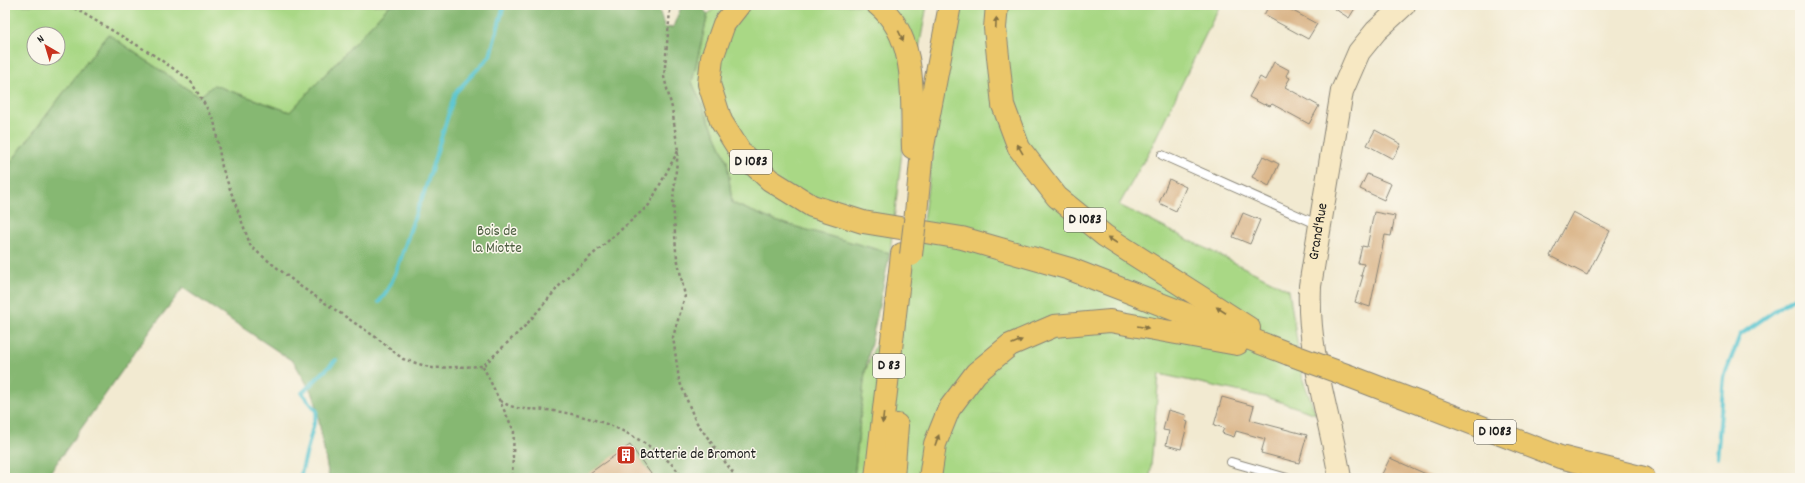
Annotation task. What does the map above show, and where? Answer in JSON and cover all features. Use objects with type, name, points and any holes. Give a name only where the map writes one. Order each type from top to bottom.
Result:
[{"type":"main road","name":"D 1083","points":[[739,5],[724,24],[712,58],[709,84],[721,121],[741,152],[770,180],[812,206],[863,222],[962,238],[1070,269],[1560,457],[1644,478]]},
{"type":"main road","points":[[878,5],[883,9],[901,36],[910,61],[913,148]]},
{"type":"main road","name":"D 83","points":[[893,478],[907,254],[911,213],[913,148],[936,5]]},
{"type":"main road","name":"D 83","points":[[911,213],[950,5]]},
{"type":"main road","name":"D 1083","points":[[997,5],[995,28],[1004,105],[1019,148],[1057,197],[1105,236],[1289,354]]},
{"type":"main road","name":"D 83","points":[[876,478],[907,254]]},
{"type":"main road","name":"D 1083","points":[[930,478],[935,444],[949,409],[976,373],[1010,345],[1054,326],[1110,321],[1289,354]]},
{"type":"street","name":"Grand'Rue","points":[[1340,478],[1312,345],[1309,314],[1310,286],[1342,91],[1359,52],[1376,31],[1404,5]]},
{"type":"lane","points":[[1162,155],[1320,225]]},
{"type":"lane","points":[[1231,462],[1287,478]]},
{"type":"path","points":[[69,5],[152,54],[190,80],[214,120],[222,167],[251,247],[300,286],[377,338],[402,360],[432,368],[483,366],[526,325],[566,278],[649,205],[678,151]]},
{"type":"path","points":[[673,5],[670,11],[664,77],[672,108],[678,151],[673,199],[676,252],[685,296],[673,337],[679,380],[695,420],[733,473],[733,478]]},
{"type":"path","points":[[483,366],[514,431],[512,478]]},
{"type":"path","points":[[500,401],[514,408],[546,410],[571,414],[592,418],[616,427],[645,442],[675,466],[682,478]]},
{"type":"green space","points":[[5,5],[390,5],[290,112],[214,85],[199,97],[108,34],[5,170]]},
{"type":"green space","name":"Bois de la Miotte","points":[[390,5],[611,5],[613,9],[647,13],[658,7],[665,28],[673,27],[682,5],[699,5],[708,14],[692,82],[727,161],[732,203],[775,221],[890,253],[865,372],[854,478],[329,478],[315,398],[294,362],[183,288],[156,323],[46,478],[5,478],[5,170],[108,34],[199,97],[214,85],[290,112]]},
{"type":"green space","points":[[718,5],[927,5],[920,43],[904,108],[903,143],[890,253],[775,221],[732,203],[727,161],[692,82],[708,14]]},
{"type":"green space","points":[[953,5],[1220,5],[1150,150],[1119,205],[1289,290],[1303,380],[1316,414],[1269,398],[1159,374],[1150,478],[854,478],[865,372],[923,221]]},
{"type":"building","points":[[1269,5],[1282,5],[1317,24],[1308,39],[1264,15]]},
{"type":"building","points":[[1329,5],[1357,5],[1349,18]]},
{"type":"building","points":[[1274,62],[1289,70],[1286,76],[1290,78],[1285,87],[1319,106],[1309,124],[1272,104],[1270,106],[1264,105],[1249,97],[1260,77],[1265,80]]},
{"type":"building","points":[[1375,130],[1401,144],[1393,159],[1367,145]]},
{"type":"building","points":[[1263,156],[1279,164],[1269,186],[1252,177]]},
{"type":"building","points":[[1367,174],[1391,184],[1384,200],[1360,189]]},
{"type":"building","points":[[1169,179],[1186,187],[1176,211],[1159,203]]},
{"type":"building","points":[[1374,212],[1395,216],[1391,236],[1385,235],[1370,307],[1355,302],[1363,276],[1361,276],[1364,264],[1358,263],[1362,246],[1367,247]]},
{"type":"building","points":[[1573,212],[1610,231],[1587,275],[1550,256]]},
{"type":"building","points":[[1243,213],[1260,220],[1250,244],[1233,237]]},
{"type":"building","points":[[1222,397],[1254,406],[1250,420],[1307,435],[1299,463],[1261,453],[1265,439],[1236,431],[1234,437],[1222,433],[1224,428],[1214,425]]},
{"type":"building","points":[[1168,410],[1186,415],[1185,421],[1188,422],[1181,449],[1166,445],[1169,431],[1163,430]]},
{"type":"building","name":"Batterie de Bromont","points":[[630,445],[654,478],[583,478],[601,465]]},
{"type":"building","points":[[1390,458],[1435,478],[1380,478]]},
{"type":"waterway","points":[[379,302],[393,279],[417,209],[423,196],[455,93],[490,56],[504,5]]},
{"type":"waterway","points":[[1717,458],[1724,377],[1740,335],[1800,293]]},
{"type":"waterway","points":[[300,478],[317,411],[302,393],[336,360]]},
{"type":"place","name":"Batterie de Bromont","points":[[626,455]]}]
